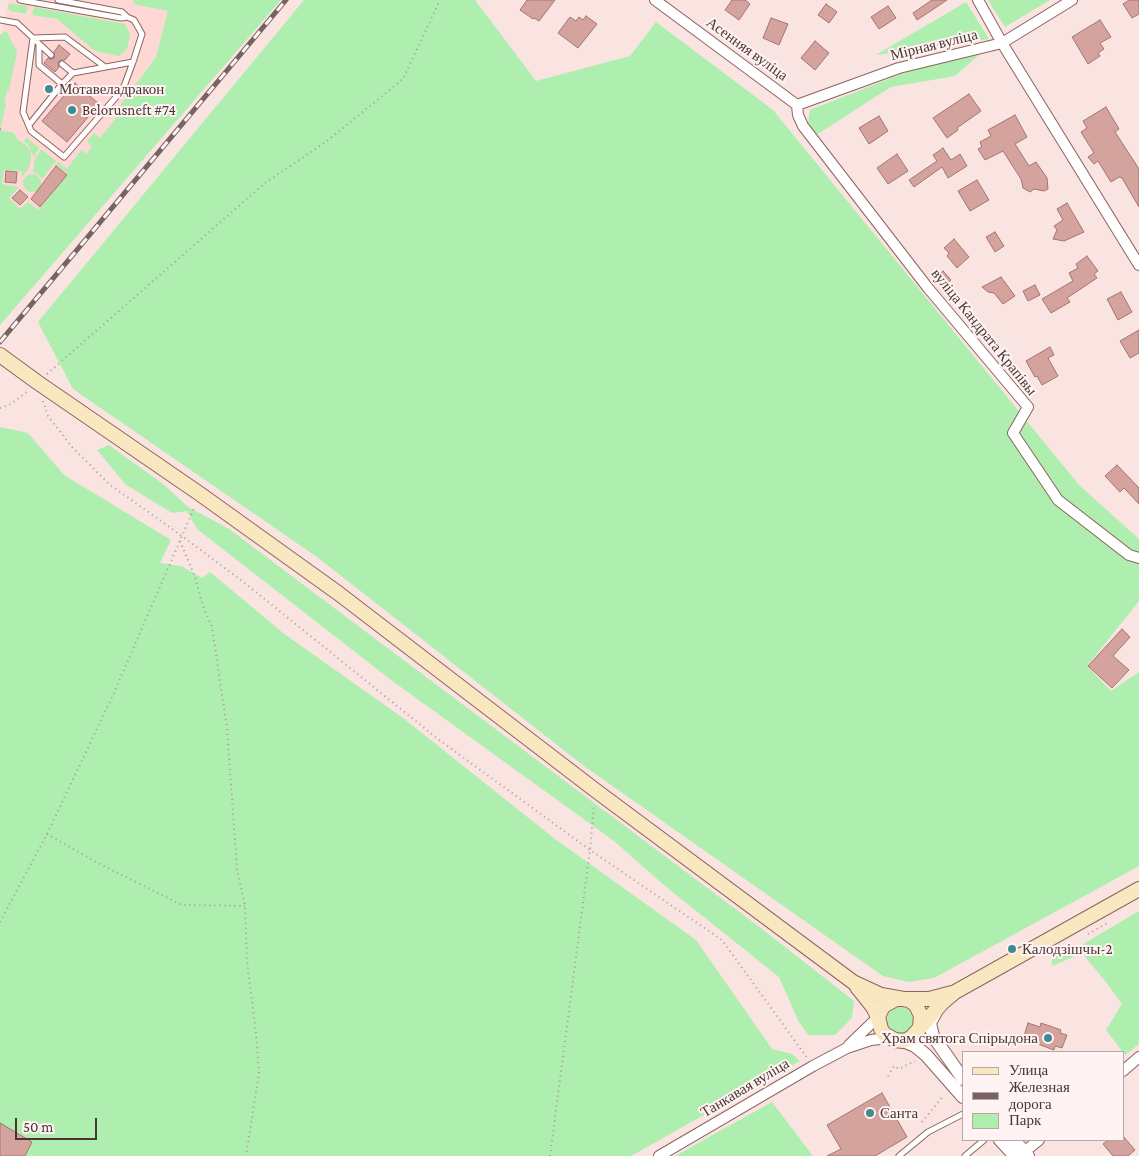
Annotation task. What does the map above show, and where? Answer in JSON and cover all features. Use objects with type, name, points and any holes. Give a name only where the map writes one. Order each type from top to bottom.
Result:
[{"type":"main road","points":[[0,355],[338,593],[595,790],[853,982],[867,990],[881,995],[909,1000],[916,1005],[921,1016],[917,1033],[903,1041],[889,1038],[881,1029],[878,1017],[869,1000],[853,982]]},
{"type":"main road","points":[[878,1017],[883,1006],[889,1001],[900,998],[929,999],[955,992],[1139,889]]},
{"type":"main road","points":[[920,1026],[955,992]]},
{"type":"street","name":"Асенняя вуліца","points":[[655,0],[797,105]]},
{"type":"street","points":[[978,0],[1002,43],[1139,265]]},
{"type":"street","name":"Мірная вуліца","points":[[797,105],[899,68],[1002,43],[1072,0]]},
{"type":"street","name":"вуліца Кандрата Крапівы","points":[[797,105],[798,115],[809,134],[928,288],[1028,407],[1013,433],[1058,500],[1129,555],[1139,558]]},
{"type":"street","points":[[938,1009],[930,1023],[930,1030],[962,1078]]},
{"type":"street","name":"Танкавая вуліца","points":[[847,1048],[878,1017]]},
{"type":"street","points":[[920,1026],[927,1039],[948,1065],[962,1078]]},
{"type":"street","name":"Танкавая вуліца","points":[[659,1156],[847,1048],[871,1040],[889,1038]]},
{"type":"street","points":[[903,1041],[915,1046],[926,1055],[962,1096]]},
{"type":"street","points":[[1124,1070],[1139,1058]]},
{"type":"street","points":[[1001,1141],[1021,1155]]},
{"type":"street","points":[[1014,1141],[1021,1155]]},
{"type":"street","points":[[1021,1155],[1038,1141]]},
{"type":"lane","points":[[20,0],[121,18],[126,17],[134,20],[142,34],[122,89],[64,157],[31,131],[23,112],[33,38]]},
{"type":"lane","points":[[58,0],[122,12],[126,17]]},
{"type":"lane","points":[[0,20],[17,23],[51,55]]},
{"type":"lane","points":[[33,38],[65,37],[106,67]]},
{"type":"lane","points":[[39,44],[39,65],[62,84]]},
{"type":"lane","points":[[29,125],[73,73],[133,62]]},
{"type":"lane","points":[[62,64],[73,73]]},
{"type":"lane","points":[[899,1156],[928,1132],[962,1115]]},
{"type":"lane","points":[[965,1156],[983,1141]]},
{"type":"path","points":[[0,408],[11,404],[25,394],[265,183],[327,141],[403,79],[440,0]]},
{"type":"path","points":[[37,382],[48,416],[72,447],[109,484],[246,584],[438,739],[590,850],[722,940],[813,1066]]},
{"type":"path","points":[[0,922],[47,834],[113,695],[200,494]]},
{"type":"path","points":[[180,541],[195,577],[203,606],[212,627],[228,736],[238,869],[245,906],[247,962],[259,1073],[246,1156]]},
{"type":"path","points":[[550,1156],[590,850],[595,790]]},
{"type":"path","points":[[47,834],[96,862],[182,905],[245,906]]},
{"type":"path","points":[[1088,934],[1109,922]]},
{"type":"path","points":[[888,1076],[894,1066],[899,1069],[919,1059]]},
{"type":"path","points":[[922,1122],[948,1091]]},
{"type":"shaded area","points":[[9,0],[169,0],[185,4],[127,130],[65,209],[29,214],[0,206],[1,36]]},
{"type":"green space","points":[[134,0],[281,0],[0,325],[0,130],[14,133],[17,139],[27,146],[31,152],[29,168],[21,178],[22,171],[4,170],[2,184],[19,187],[9,198],[20,209],[28,202],[39,210],[68,174],[56,165],[58,162],[67,169],[81,150],[86,154],[92,146],[87,142],[94,133],[100,138],[116,118],[113,115],[156,57],[168,11],[133,4]]},
{"type":"green space","points":[[304,0],[475,0],[536,81],[630,56],[656,22],[773,110],[1079,485],[1139,539],[1139,601],[1087,666],[1111,691],[1139,672],[1139,866],[934,978],[909,982],[883,976],[584,766],[317,557],[73,389],[38,322]]},
{"type":"green space","points":[[988,0],[1050,0],[1005,27]]},
{"type":"green space","points":[[966,2],[989,39],[876,55]]},
{"type":"green space","points":[[8,5],[28,6],[26,14],[10,11]]},
{"type":"green space","points":[[34,7],[125,24],[130,34],[127,49],[119,56],[95,51],[57,19],[32,15]]},
{"type":"green space","points":[[7,32],[17,52],[9,90],[4,102],[6,104],[0,130],[0,35]]},
{"type":"green space","points":[[980,54],[955,76],[891,87],[816,135],[808,124],[810,110],[909,71]]},
{"type":"green space","points":[[26,137],[39,148],[34,157],[28,144],[24,142]]},
{"type":"green space","points":[[41,149],[56,161],[42,179],[33,172],[35,159]]},
{"type":"green space","points":[[32,174],[38,177],[41,183],[38,189],[32,192],[26,189],[23,183],[26,177]]},
{"type":"green space","points":[[0,427],[28,433],[64,475],[171,540],[160,563],[181,566],[202,578],[210,572],[283,633],[403,718],[555,839],[696,940],[772,1049],[792,1054],[800,1061],[631,1156],[0,1156]]},
{"type":"green space","points":[[109,445],[163,484],[188,507],[229,529],[762,929],[854,1001],[852,1018],[835,1035],[808,1035],[798,1020],[779,977],[665,886],[614,841],[391,680],[197,529],[187,511],[172,513],[125,484],[97,450]]},
{"type":"green space","points":[[1139,911],[1139,1044],[1125,1055],[1124,1051],[1122,1051],[1106,1030],[1122,1004],[1106,982],[1082,953],[1052,966],[1052,958],[1058,952],[1080,946]]},
{"type":"green space","points":[[900,1007],[909,1011],[913,1020],[909,1029],[900,1033],[891,1029],[887,1020],[891,1011]]},
{"type":"green space","points":[[772,1102],[813,1156],[675,1156]]},
{"type":"building","points":[[527,0],[555,0],[539,21],[520,10]]},
{"type":"building","points":[[732,0],[745,0],[750,4],[739,20],[725,10]]},
{"type":"building","points":[[932,0],[947,0],[917,20],[913,13]]},
{"type":"building","points":[[1129,0],[1139,0],[1139,14],[1132,18],[1123,4]]},
{"type":"building","points":[[826,4],[837,12],[829,23],[818,15]]},
{"type":"building","points":[[888,6],[896,18],[879,29],[871,17]]},
{"type":"building","points":[[586,16],[597,24],[578,48],[558,33],[570,17],[576,21],[579,17],[583,20]]},
{"type":"building","points":[[771,18],[788,24],[779,45],[763,38]]},
{"type":"building","points":[[1100,20],[1111,37],[1100,43],[1104,49],[1098,53],[1100,56],[1088,64],[1072,37]]},
{"type":"building","points":[[815,41],[829,53],[815,70],[801,58]]},
{"type":"building","points":[[59,45],[70,54],[65,60],[58,62],[59,67],[55,72],[44,63],[48,58],[54,58],[54,52]]},
{"type":"building","points":[[75,83],[99,104],[67,142],[42,121]]},
{"type":"building","points":[[969,94],[981,111],[957,128],[958,130],[947,138],[933,118]]},
{"type":"building","points":[[1106,107],[1119,129],[1115,132],[1139,169],[1139,207],[1122,178],[1119,177],[1111,182],[1098,161],[1094,164],[1088,157],[1094,153],[1081,132],[1087,128],[1083,121]]},
{"type":"building","points":[[1015,115],[1027,137],[1015,144],[1029,166],[1036,162],[1047,178],[1048,189],[1044,191],[1034,189],[1030,192],[1023,188],[1021,179],[1003,151],[985,160],[978,149],[982,147],[980,142],[991,136],[988,130]]},
{"type":"building","points":[[879,116],[888,131],[869,144],[859,128]]},
{"type":"building","points":[[943,148],[951,160],[960,154],[967,166],[948,178],[942,167],[914,187],[909,180],[937,161],[933,155]]},
{"type":"building","points":[[897,154],[908,171],[888,184],[877,168]]},
{"type":"building","points":[[56,166],[67,175],[40,207],[31,199]]},
{"type":"building","points":[[6,171],[17,172],[16,183],[5,182]]},
{"type":"building","points":[[977,180],[989,200],[970,211],[958,191]]},
{"type":"building","points":[[20,190],[28,197],[20,205],[12,198]]},
{"type":"building","points":[[1067,203],[1084,232],[1064,241],[1053,239],[1057,230],[1054,226],[1063,220],[1057,209]]},
{"type":"building","points":[[995,232],[1004,246],[995,252],[986,237]]},
{"type":"building","points":[[954,239],[969,257],[957,268],[947,256],[949,253],[944,248]]},
{"type":"building","points":[[1087,256],[1098,271],[1094,274],[1097,278],[1067,298],[1070,302],[1051,313],[1042,299],[1073,281],[1069,273],[1078,268],[1076,264]]},
{"type":"building","points":[[943,271],[951,280],[944,285],[937,277]]},
{"type":"building","points":[[1001,277],[1015,296],[1003,304],[994,293],[988,292],[982,287]]},
{"type":"building","points":[[1035,285],[1040,295],[1028,301],[1023,291]]},
{"type":"building","points":[[1121,292],[1132,312],[1118,320],[1107,299]]},
{"type":"building","points":[[1139,330],[1139,353],[1130,358],[1120,341]]},
{"type":"building","points":[[1050,347],[1054,355],[1048,358],[1058,376],[1042,385],[1026,361]]},
{"type":"building","points":[[1117,465],[1139,488],[1139,504],[1124,488],[1120,492],[1105,476]]},
{"type":"building","points":[[1122,629],[1130,637],[1113,656],[1129,670],[1112,688],[1088,666]]},
{"type":"building","name":"Храм святога Спірыдона","points":[[1028,1023],[1040,1027],[1041,1023],[1061,1030],[1060,1033],[1067,1035],[1062,1048],[1055,1046],[1054,1050],[1035,1043],[1036,1039],[1024,1036]]},
{"type":"building","name":"Санта","points":[[882,1093],[907,1137],[875,1156],[827,1156],[841,1149],[827,1125]]},
{"type":"building","points":[[0,1123],[32,1142],[25,1156],[0,1156]]},
{"type":"building","points":[[1124,1137],[1135,1150],[1128,1156],[1113,1156],[1103,1144],[1107,1141],[1124,1141]]},
{"type":"railway","points":[[0,342],[286,0]]},
{"type":"place","name":"Мотавеладракон","points":[[49,89]]},
{"type":"place","name":"Belorusneft #74","points":[[72,110]]},
{"type":"place","name":"Калодзішчы-2","points":[[1012,949]]},
{"type":"place","name":"Храм святога Спірыдона","points":[[1048,1038]]},
{"type":"place","name":"Санта","points":[[870,1113]]}]
